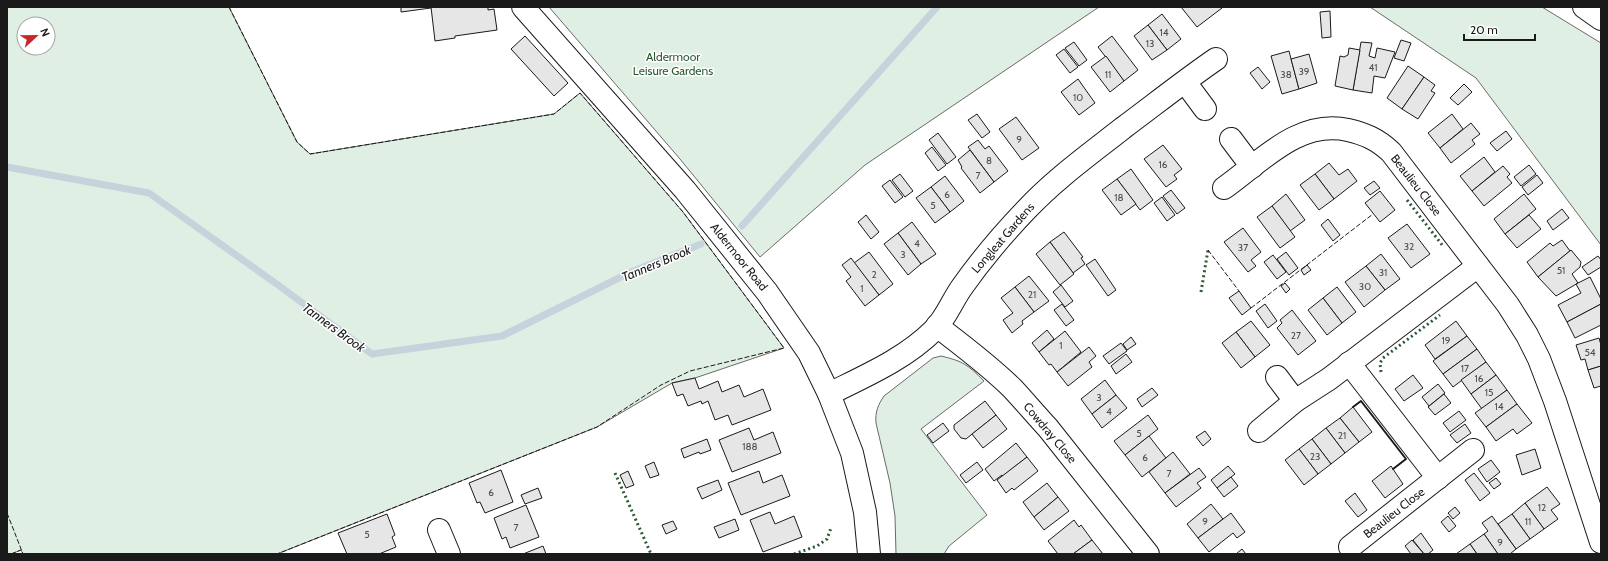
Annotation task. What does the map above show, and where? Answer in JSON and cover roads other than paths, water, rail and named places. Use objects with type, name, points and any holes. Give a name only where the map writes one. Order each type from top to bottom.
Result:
[{"type":"street","name":"Aldermoor Road","points":[[523,7],[685,190],[767,292],[809,352],[829,394],[852,453],[865,512],[868,554]]},
{"type":"street","points":[[1584,7],[1601,20]]},
{"type":"street","name":"Longleat Gardens","points":[[829,394],[879,369],[903,355],[921,342],[937,326],[975,269],[1027,209],[1063,175],[1086,156],[1216,59]]},
{"type":"street","points":[[1185,82],[1205,108]]},
{"type":"street","name":"Beaulieu Close","points":[[1224,188],[1288,141],[1313,130],[1328,127],[1363,133],[1376,140],[1391,152],[1508,306],[1527,335],[1539,359],[1555,401],[1600,537]]},
{"type":"street","points":[[1231,139],[1252,167]]},
{"type":"street","points":[[1259,431],[1295,401],[1316,388],[1350,363],[1478,266]]},
{"type":"street","name":"Cowdray Close","points":[[937,326],[986,364],[1013,390],[1035,414],[1148,554]]},
{"type":"street","points":[[1350,363],[1438,478]]},
{"type":"street","points":[[1277,376],[1295,401]]},
{"type":"street","name":"Beaulieu Close","points":[[1350,547],[1473,450]]},
{"type":"street","points":[[439,530],[449,554]]},
{"type":"waterway","name":"Tanners Brook","points":[[742,226],[937,7]]},
{"type":"waterway","name":"Tanners Brook","points":[[7,167],[149,193],[372,354],[502,336],[631,272],[701,244]]},
{"type":"park label","name":"Aldermoor Leisure Gardens","points":[[673,64]]}]
